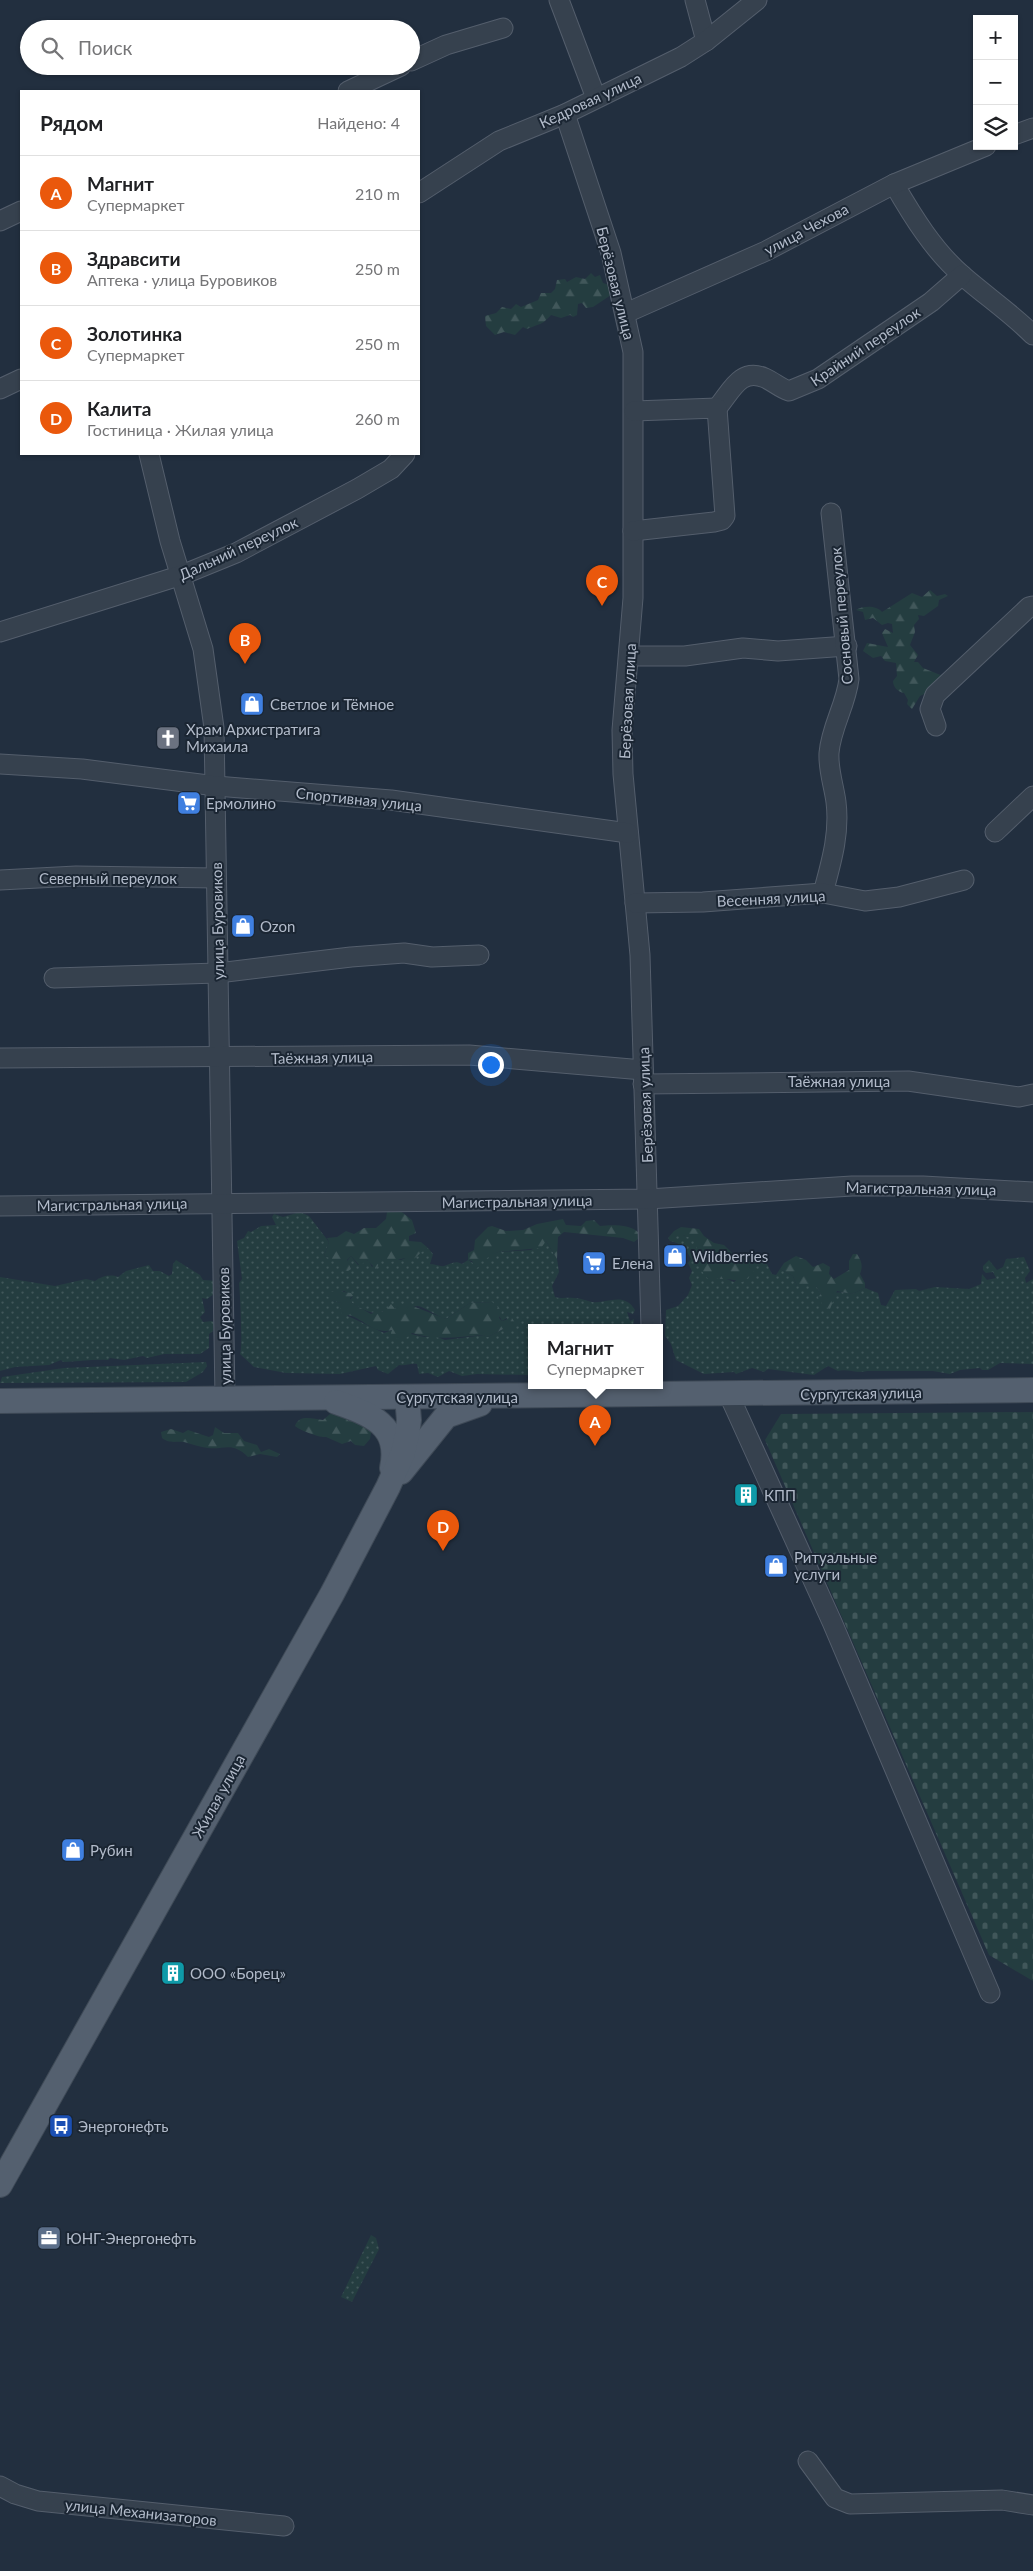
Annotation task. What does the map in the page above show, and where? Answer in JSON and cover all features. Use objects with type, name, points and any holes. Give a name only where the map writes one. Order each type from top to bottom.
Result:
[{"type":"main road","name":"Сургутская улица","points":[[0,1401],[225,1397],[505,1397],[651,1390],[729,1395],[1033,1390]]},
{"type":"main road","points":[[321,1397],[364,1412],[387,1430],[395,1454],[388,1487]]},
{"type":"main road","name":"Жилая улица","points":[[0,2186],[332,1594],[388,1487],[397,1469],[407,1435],[409,1420],[407,1397]]},
{"type":"main road","points":[[388,1487],[446,1416],[458,1410],[505,1397]]},
{"type":"street","points":[[559,0],[596,98]]},
{"type":"street","points":[[695,0],[706,41]]},
{"type":"street","name":"Кедровая улица","points":[[420,192],[499,141],[565,114],[681,57],[706,41],[757,0]]},
{"type":"street","points":[[420,57],[446,45],[503,28]]},
{"type":"street","points":[[350,90],[382,75]]},
{"type":"street","name":"Берёзовая улица","points":[[565,114],[608,244],[626,312],[633,352],[633,531],[630,656],[622,730],[623,774],[640,955],[651,1324]]},
{"type":"street","points":[[1018,134],[1033,128]]},
{"type":"street","name":"улица Чехова","points":[[626,312],[766,251],[894,184],[976,150]]},
{"type":"street","points":[[894,184],[910,212],[936,247],[962,275],[1014,316],[1033,334]]},
{"type":"street","points":[[0,221],[20,211]]},
{"type":"street","name":"Крайний переулок","points":[[717,408],[738,380],[745,375],[755,374],[790,391],[818,379],[931,302],[962,275]]},
{"type":"street","points":[[0,389],[20,379]]},
{"type":"street","points":[[633,531],[714,522],[722,520],[725,516],[717,408],[634,411]]},
{"type":"street","name":"улица Буровиков","points":[[149,455],[164,515],[203,650],[209,678],[214,728],[225,1397]]},
{"type":"street","name":"Дальний переулок","points":[[0,632],[182,575],[236,553],[306,517],[391,469],[404,455]]},
{"type":"street","name":"Сосновый переулок","points":[[823,893],[835,849],[837,832],[836,802],[830,776],[829,754],[832,736],[847,698],[850,679],[831,513]]},
{"type":"street","points":[[936,726],[930,709],[935,695],[1033,606]]},
{"type":"street","points":[[630,656],[685,656],[743,648],[778,651],[847,646]]},
{"type":"street","name":"Спортивная улица","points":[[0,764],[82,769],[216,786],[391,800],[628,833]]},
{"type":"street","points":[[995,832],[1033,796]]},
{"type":"street","name":"Северный переулок","points":[[0,880],[76,876],[216,878]]},
{"type":"street","name":"Весенняя улица","points":[[635,903],[703,902],[823,893],[865,901],[899,897],[964,880]]},
{"type":"street","points":[[54,978],[218,973],[351,956],[404,953],[432,957],[479,955]]},
{"type":"street","name":"Таёжная улица","points":[[0,1058],[469,1055],[643,1077],[890,1080],[950,1086],[1019,1097],[1033,1094]]},
{"type":"street","name":"Магистральная улица","points":[[0,1206],[648,1199],[852,1186],[923,1186],[1033,1192]]},
{"type":"street","points":[[729,1395],[832,1622],[990,1994]]},
{"type":"street","points":[[808,2461],[835,2498],[850,2504],[1002,2500],[1033,2505]]},
{"type":"street","name":"улица Механизаторов","points":[[0,2486],[15,2494],[46,2502],[284,2526]]},
{"type":"green space","points":[[591,273],[595,277],[600,275],[603,283],[609,285],[611,295],[593,307],[586,308],[582,303],[578,304],[577,315],[573,317],[570,315],[561,318],[551,315],[540,324],[527,329],[523,327],[515,335],[504,332],[495,335],[486,326],[485,316],[496,313],[502,307],[511,309],[516,304],[521,307],[538,300],[541,293],[551,293],[555,289],[557,280],[565,279],[567,282],[576,277],[585,279]]},
{"type":"green space","points":[[930,590],[937,596],[945,594],[948,596],[939,600],[938,606],[924,616],[918,615],[919,619],[914,625],[915,632],[910,645],[918,655],[914,662],[918,662],[923,668],[943,676],[931,691],[920,696],[912,709],[907,704],[908,700],[904,693],[894,685],[893,681],[897,676],[896,663],[885,661],[881,656],[873,658],[863,651],[867,643],[888,647],[882,633],[885,629],[893,633],[892,624],[882,625],[873,618],[865,620],[863,612],[856,610],[869,607],[876,608],[882,612],[912,593],[922,597]]},
{"type":"green space","points":[[398,1209],[412,1220],[416,1233],[409,1236],[409,1241],[421,1242],[428,1248],[410,1262],[405,1258],[390,1262],[382,1259],[376,1269],[367,1260],[360,1266],[351,1256],[347,1260],[351,1269],[348,1271],[342,1270],[340,1262],[324,1256],[329,1242],[327,1238],[337,1237],[346,1231],[354,1234],[364,1228],[376,1228],[386,1219],[387,1212]]},
{"type":"green space","points":[[300,1212],[309,1216],[329,1242],[324,1256],[336,1259],[351,1269],[347,1261],[351,1256],[358,1265],[366,1260],[369,1261],[372,1267],[382,1259],[401,1260],[428,1248],[433,1254],[430,1264],[443,1266],[455,1262],[462,1264],[468,1260],[473,1263],[498,1252],[531,1250],[546,1241],[557,1259],[559,1272],[552,1286],[555,1297],[577,1298],[592,1302],[626,1301],[635,1310],[633,1314],[627,1312],[630,1321],[634,1319],[633,1324],[528,1324],[528,1375],[477,1374],[462,1376],[449,1371],[438,1377],[428,1373],[419,1374],[417,1364],[399,1365],[388,1374],[378,1370],[376,1366],[340,1374],[286,1373],[254,1367],[240,1354],[241,1308],[239,1283],[242,1279],[237,1241],[244,1238],[248,1231],[251,1232],[261,1226],[276,1225],[272,1217],[274,1214],[283,1217]],"holes":[[[344,1291],[353,1296],[350,1300],[361,1309],[369,1312],[375,1313],[418,1306],[446,1319],[470,1303],[492,1302],[502,1321],[507,1318],[503,1329],[488,1337],[484,1335],[445,1340],[435,1336],[425,1337],[392,1330],[384,1333],[348,1316],[341,1303],[333,1301],[330,1297]]]},
{"type":"green space","points":[[563,1219],[566,1225],[581,1226],[586,1221],[594,1220],[600,1226],[615,1225],[631,1228],[639,1233],[638,1239],[634,1242],[623,1238],[564,1232],[558,1237],[557,1259],[546,1241],[541,1248],[498,1252],[480,1262],[480,1266],[475,1269],[472,1261],[468,1260],[468,1253],[474,1250],[475,1240],[488,1227],[492,1226],[506,1231],[523,1230],[537,1224]]},
{"type":"green space","points":[[681,1227],[699,1229],[704,1236],[714,1243],[724,1245],[732,1253],[741,1253],[751,1260],[749,1267],[755,1273],[742,1282],[708,1279],[701,1270],[695,1240],[683,1235],[668,1238]]},
{"type":"green space","points":[[674,1235],[683,1235],[695,1239],[699,1254],[697,1257],[713,1278],[724,1278],[734,1282],[751,1270],[749,1267],[751,1260],[755,1259],[760,1263],[766,1262],[772,1274],[776,1275],[780,1269],[793,1276],[797,1286],[816,1286],[821,1294],[840,1292],[852,1294],[865,1288],[878,1293],[881,1305],[886,1306],[895,1290],[916,1289],[919,1291],[935,1287],[969,1289],[981,1284],[982,1274],[987,1280],[996,1278],[993,1272],[986,1273],[983,1270],[983,1266],[989,1260],[997,1270],[1003,1267],[1006,1259],[1024,1257],[1030,1271],[1025,1278],[1026,1283],[1033,1279],[1033,1364],[1000,1363],[988,1370],[980,1368],[960,1370],[950,1374],[933,1371],[838,1371],[828,1366],[814,1375],[768,1369],[764,1372],[752,1368],[736,1374],[734,1372],[704,1374],[676,1360],[671,1344],[665,1336],[666,1310],[678,1306],[688,1295],[692,1285],[689,1278],[692,1271],[688,1263],[691,1259],[683,1247],[670,1241],[668,1238]]},
{"type":"green space","points":[[853,1254],[857,1254],[861,1262],[860,1274],[865,1283],[865,1288],[852,1294],[837,1291],[830,1309],[824,1307],[818,1297],[821,1294],[816,1286],[797,1286],[793,1276],[780,1269],[784,1263],[796,1256],[806,1260],[813,1267],[823,1263],[830,1267],[829,1274],[834,1279],[849,1270],[849,1261]]},
{"type":"green space","points":[[176,1260],[200,1275],[203,1280],[218,1281],[214,1294],[207,1299],[202,1298],[205,1312],[200,1317],[203,1322],[212,1321],[214,1323],[213,1331],[209,1334],[209,1348],[200,1354],[164,1354],[124,1360],[110,1358],[108,1360],[63,1362],[61,1360],[49,1365],[15,1367],[0,1371],[0,1277],[55,1286],[86,1279],[95,1281],[106,1276],[118,1277],[126,1271],[149,1265],[153,1271],[160,1271],[169,1276],[172,1274],[173,1264]]},
{"type":"green space","points":[[331,1292],[351,1293],[353,1296],[350,1298],[352,1303],[371,1314],[376,1311],[383,1312],[382,1307],[388,1308],[391,1304],[395,1309],[397,1304],[402,1307],[410,1305],[446,1319],[470,1303],[492,1302],[502,1311],[499,1318],[502,1321],[512,1318],[515,1323],[508,1330],[503,1329],[488,1337],[483,1335],[438,1338],[412,1333],[406,1338],[397,1339],[391,1334],[392,1330],[378,1330],[354,1317],[342,1315],[341,1303],[333,1301],[327,1296]]},
{"type":"green space","points":[[206,1362],[207,1366],[203,1372],[186,1382],[0,1383],[2,1377],[64,1368]]},
{"type":"green space","points":[[1033,1412],[1033,1981],[989,1955],[765,1440],[781,1414]]},
{"type":"green space","points":[[339,1413],[349,1421],[352,1415],[372,1427],[370,1439],[364,1446],[355,1445],[351,1441],[342,1444],[301,1430],[295,1426],[297,1422],[303,1419],[323,1420],[330,1414]]},
{"type":"green space","points":[[215,1427],[224,1433],[238,1433],[244,1441],[257,1445],[261,1452],[269,1449],[280,1454],[277,1457],[260,1454],[248,1457],[237,1449],[228,1447],[208,1448],[184,1442],[168,1441],[162,1438],[161,1432],[171,1429],[183,1433],[188,1430],[209,1437],[213,1435]]},
{"type":"green space","points":[[371,2235],[376,2238],[379,2249],[352,2302],[341,2297]]},
{"type":"place","name":"Золотинка","points":[[602,606]]},
{"type":"place","name":"Здравсити","points":[[245,664]]},
{"type":"place","name":"Светлое и Тёмное","points":[[252,704]]},
{"type":"place","name":"Храм Архистратига Михаила","points":[[168,738]]},
{"type":"place","name":"Ермолино","points":[[189,803]]},
{"type":"place","name":"Ozon","points":[[243,926]]},
{"type":"place","name":"Wildberries","points":[[675,1256]]},
{"type":"place","name":"Елена","points":[[594,1263]]},
{"type":"place","name":"Магнит","points":[[595,1446]]},
{"type":"place","name":"КПП","points":[[746,1495]]},
{"type":"place","name":"Калита","points":[[443,1551]]},
{"type":"place","name":"Ритуальные услуги","points":[[776,1566]]},
{"type":"place","name":"Рубин","points":[[73,1850]]},
{"type":"place","name":"ООО «Борец»","points":[[173,1973]]},
{"type":"place","name":"Энергонефть","points":[[61,2126]]},
{"type":"place","name":"ЮНГ-Энергонефть","points":[[49,2238]]}]
